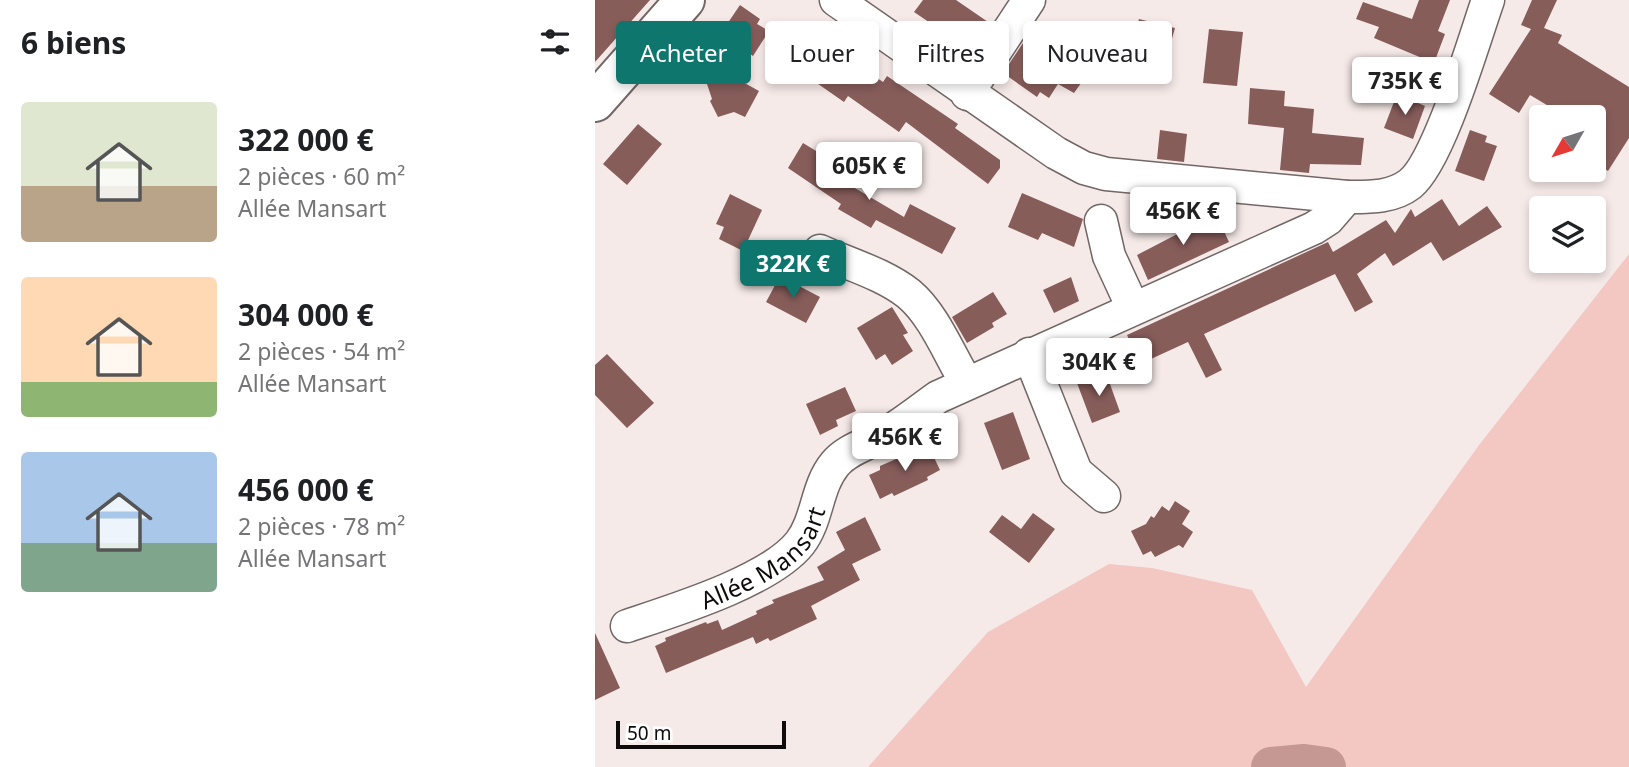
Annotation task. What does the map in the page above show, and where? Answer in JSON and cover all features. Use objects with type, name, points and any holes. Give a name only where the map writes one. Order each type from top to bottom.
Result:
[{"type":"main road","points":[[595,102],[685,0]]},
{"type":"street","points":[[836,0],[967,94],[1084,168],[1107,174],[1347,197],[1382,197],[1410,184],[1431,157],[1488,0]]},
{"type":"street","points":[[967,94],[1029,0]]},
{"type":"street","name":"Allée Mansart","points":[[627,626],[764,572],[783,560],[810,527],[825,480],[835,463],[966,382],[1314,228],[1328,219],[1347,197]]},
{"type":"street","points":[[1101,221],[1109,256],[1133,308]]},
{"type":"street","points":[[820,251],[897,286],[911,296],[966,382]]},
{"type":"street","points":[[1029,354],[1076,472],[1104,496]]},
{"type":"shaded area","points":[[1629,254],[1629,767],[868,767],[988,632],[1109,564],[1152,568],[1252,590],[1306,687],[1479,445]]},
{"type":"building","points":[[595,0],[650,0],[631,21],[616,21],[616,38],[595,62]]},
{"type":"building","points":[[923,0],[956,0],[987,21],[927,21],[914,12]]},
{"type":"building","points":[[1419,0],[1450,0],[1438,31],[1445,34],[1434,63],[1374,38],[1379,27],[1356,19],[1363,2],[1412,19]]},
{"type":"building","points":[[1532,0],[1557,0],[1544,28],[1562,35],[1558,43],[1629,87],[1629,138],[1608,171],[1607,105],[1547,105],[1530,95],[1519,113],[1489,94],[1531,29],[1521,25]]},
{"type":"building","points":[[740,5],[760,19],[757,24],[765,29],[765,37],[753,56],[751,21],[729,21]]},
{"type":"building","points":[[1209,29],[1243,32],[1237,86],[1203,83]]},
{"type":"building","points":[[1023,43],[1023,84],[1058,84],[1049,98],[1040,92],[1037,97],[1009,77],[1009,64]]},
{"type":"building","points":[[887,76],[893,80],[893,84],[899,84],[958,124],[955,128],[1000,160],[1000,168],[988,184],[906,122],[899,132],[848,96],[844,102],[818,84],[879,84],[879,79],[883,82]]},
{"type":"building","points":[[707,84],[746,84],[759,91],[745,117],[734,112],[718,117],[710,101],[712,99]]},
{"type":"building","points":[[1058,84],[1080,84],[1074,93]]},
{"type":"building","points":[[1250,88],[1285,91],[1284,106],[1314,109],[1312,133],[1364,138],[1361,165],[1310,164],[1309,173],[1280,170],[1284,128],[1248,124]]},
{"type":"building","points":[[1397,94],[1425,106],[1413,139],[1384,128]]},
{"type":"building","points":[[638,124],[662,144],[627,185],[603,164]]},
{"type":"building","points":[[1160,130],[1187,134],[1184,162],[1157,159]]},
{"type":"building","points":[[1470,130],[1487,136],[1485,142],[1497,146],[1484,181],[1455,171]]},
{"type":"building","points":[[803,143],[849,171],[843,181],[904,217],[910,204],[956,228],[942,254],[876,220],[871,228],[838,209],[841,204],[788,168]]},
{"type":"building","points":[[1022,193],[1083,219],[1074,247],[1042,233],[1038,240],[1008,227]]},
{"type":"building","points":[[730,194],[762,210],[743,251],[719,239],[724,227],[716,224]]},
{"type":"building","points":[[1442,199],[1459,226],[1487,206],[1502,227],[1443,261],[1431,242],[1393,266],[1385,253],[1357,274],[1373,302],[1355,312],[1335,274],[1204,334],[1222,370],[1206,378],[1188,342],[1140,364],[1127,335],[1328,242],[1333,252],[1386,220],[1395,233],[1411,209],[1415,217]]},
{"type":"building","points":[[1216,214],[1229,242],[1148,280],[1137,255]]},
{"type":"building","points":[[780,276],[820,297],[806,323],[766,302]]},
{"type":"building","points":[[1071,277],[1079,301],[1054,313],[1043,290]]},
{"type":"building","points":[[993,292],[1007,314],[992,323],[994,327],[967,343],[952,317]]},
{"type":"building","points":[[892,307],[908,333],[903,335],[913,351],[892,365],[885,354],[876,360],[857,328]]},
{"type":"building","points":[[607,354],[654,403],[627,428],[595,395],[595,365]]},
{"type":"building","points":[[1106,373],[1120,412],[1092,423],[1077,383]]},
{"type":"building","points":[[845,387],[856,411],[836,420],[838,426],[820,435],[806,404]]},
{"type":"building","points":[[1013,412],[1030,459],[1002,470],[984,423]]},
{"type":"building","points":[[928,445],[940,470],[927,477],[928,480],[894,496],[892,493],[880,499],[869,475],[880,470],[880,466]]},
{"type":"building","points":[[1175,501],[1190,511],[1182,524],[1193,532],[1183,548],[1179,545],[1155,557],[1151,551],[1143,555],[1131,531],[1146,524],[1151,516],[1154,518],[1162,506],[1169,511]]},
{"type":"building","points":[[1033,513],[1055,529],[1029,563],[989,532],[1002,515],[1021,529]]},
{"type":"building","points":[[865,517],[881,550],[852,564],[860,580],[811,606],[817,619],[770,641],[768,638],[756,644],[753,637],[666,673],[655,646],[666,641],[665,638],[718,620],[722,630],[757,614],[756,611],[774,603],[772,600],[824,580],[817,567],[845,550],[836,532]]},
{"type":"building","points":[[595,633],[620,688],[595,700]]},
{"type":"waterway","points":[[1271,767],[1304,764],[1326,767]]}]
